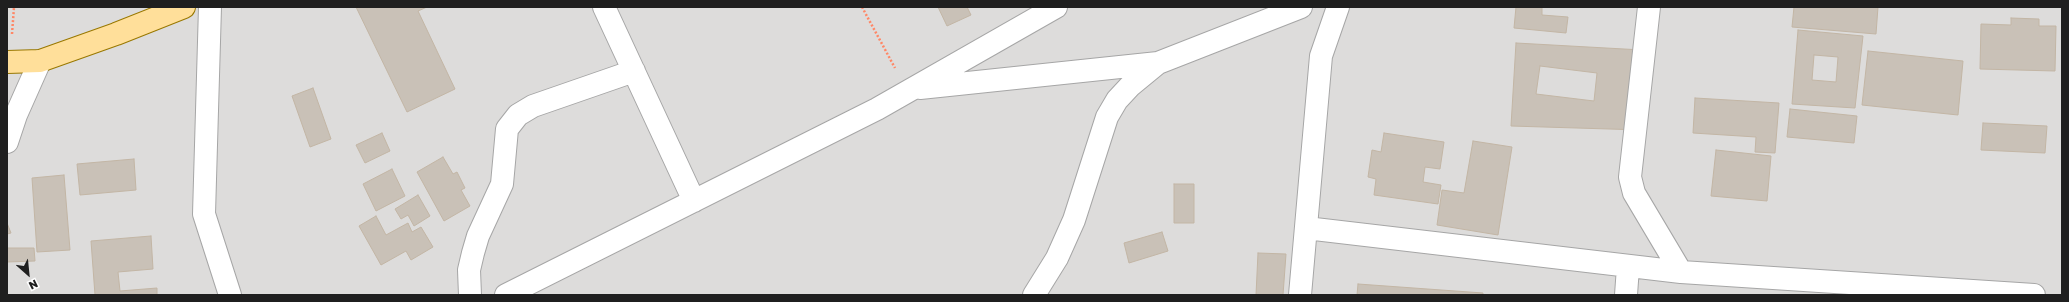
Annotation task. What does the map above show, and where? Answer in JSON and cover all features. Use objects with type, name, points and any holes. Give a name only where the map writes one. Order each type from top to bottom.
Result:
[{"type":"main road","points":[[7,62],[40,61],[116,34],[184,7]]},
{"type":"street","points":[[210,7],[204,214],[230,295]]},
{"type":"street","points":[[604,7],[694,201]]},
{"type":"street","points":[[506,295],[877,109],[1056,7]]},
{"type":"street","points":[[910,90],[1158,63],[1301,7]]},
{"type":"street","points":[[1300,295],[1321,56],[1338,7]]},
{"type":"street","points":[[1649,7],[1630,177],[1634,193],[1681,272]]},
{"type":"street","points":[[7,142],[16,115],[40,61]]},
{"type":"street","points":[[1034,295],[1057,258],[1074,220],[1107,117],[1117,100],[1130,86],[1158,63]]},
{"type":"street","points":[[470,295],[469,270],[473,253],[478,236],[502,184],[507,129],[518,115],[533,106],[634,71]]},
{"type":"street","points":[[1306,228],[1628,267],[1681,272],[1903,290],[2034,295]]},
{"type":"street","points":[[1626,295],[1628,267]]},
{"type":"path","points":[[862,7],[910,90]]},
{"type":"shaded area","points":[[7,7],[2062,7],[2062,295],[7,295]]},
{"type":"building","points":[[356,7],[427,7],[418,11],[455,89],[407,112]]},
{"type":"building","points":[[938,7],[967,7],[971,15],[947,26]]},
{"type":"building","points":[[1516,7],[1542,7],[1542,15],[1568,17],[1566,33],[1514,28]]},
{"type":"building","points":[[1794,7],[1878,7],[1876,34],[1792,27]]},
{"type":"building","points":[[2011,18],[2039,19],[2039,26],[2056,26],[2055,71],[1980,69],[1981,24],[2011,25]]},
{"type":"building","points":[[1798,30],[1863,36],[1855,108],[1792,104]],"holes":[[[1814,55],[1838,57],[1836,82],[1812,80]]]},
{"type":"building","points":[[1516,43],[1642,50],[1642,130],[1511,126]],"holes":[[[1540,66],[1597,73],[1594,101],[1536,94]]]},
{"type":"building","points":[[1868,51],[1963,61],[1958,115],[1862,105]]},
{"type":"building","points":[[313,88],[331,139],[310,147],[292,96]]},
{"type":"building","points":[[1695,98],[1779,103],[1775,153],[1755,152],[1756,137],[1693,133]]},
{"type":"building","points":[[1790,109],[1857,116],[1854,143],[1787,137]]},
{"type":"building","points":[[1983,123],[2047,126],[2045,153],[1981,150]]},
{"type":"building","points":[[382,133],[390,151],[365,163],[356,145]]},
{"type":"building","points":[[1384,133],[1444,142],[1440,169],[1425,167],[1423,182],[1441,185],[1438,204],[1374,195],[1376,179],[1368,177],[1372,150],[1381,152]]},
{"type":"building","points":[[1473,141],[1512,147],[1498,235],[1437,225],[1442,190],[1464,193]]},
{"type":"building","points":[[1716,150],[1771,156],[1767,201],[1711,196]]},
{"type":"building","points":[[443,157],[453,174],[457,172],[465,188],[461,190],[470,206],[444,221],[417,172]]},
{"type":"building","points":[[134,159],[136,190],[80,195],[77,164]]},
{"type":"building","points":[[392,169],[405,196],[376,211],[363,184]]},
{"type":"building","points":[[64,175],[70,250],[37,252],[32,178]]},
{"type":"building","points":[[1174,184],[1194,184],[1194,223],[1174,223]]},
{"type":"building","points":[[418,195],[430,216],[414,226],[408,215],[401,219],[395,209]]},
{"type":"building","points":[[376,216],[386,235],[408,223],[412,232],[421,227],[433,247],[411,260],[406,251],[381,265],[359,226]]},
{"type":"building","points":[[7,223],[11,233],[7,234]]},
{"type":"building","points":[[1162,232],[1168,251],[1129,263],[1124,243]]},
{"type":"building","points":[[151,236],[153,269],[118,272],[120,291],[157,288],[157,295],[95,295],[91,241]]},
{"type":"building","points":[[7,248],[34,248],[35,261],[7,262]]},
{"type":"building","points":[[1258,253],[1286,254],[1283,295],[1256,295]]},
{"type":"building","points":[[1358,284],[1483,293],[1483,295],[1357,295]]}]
